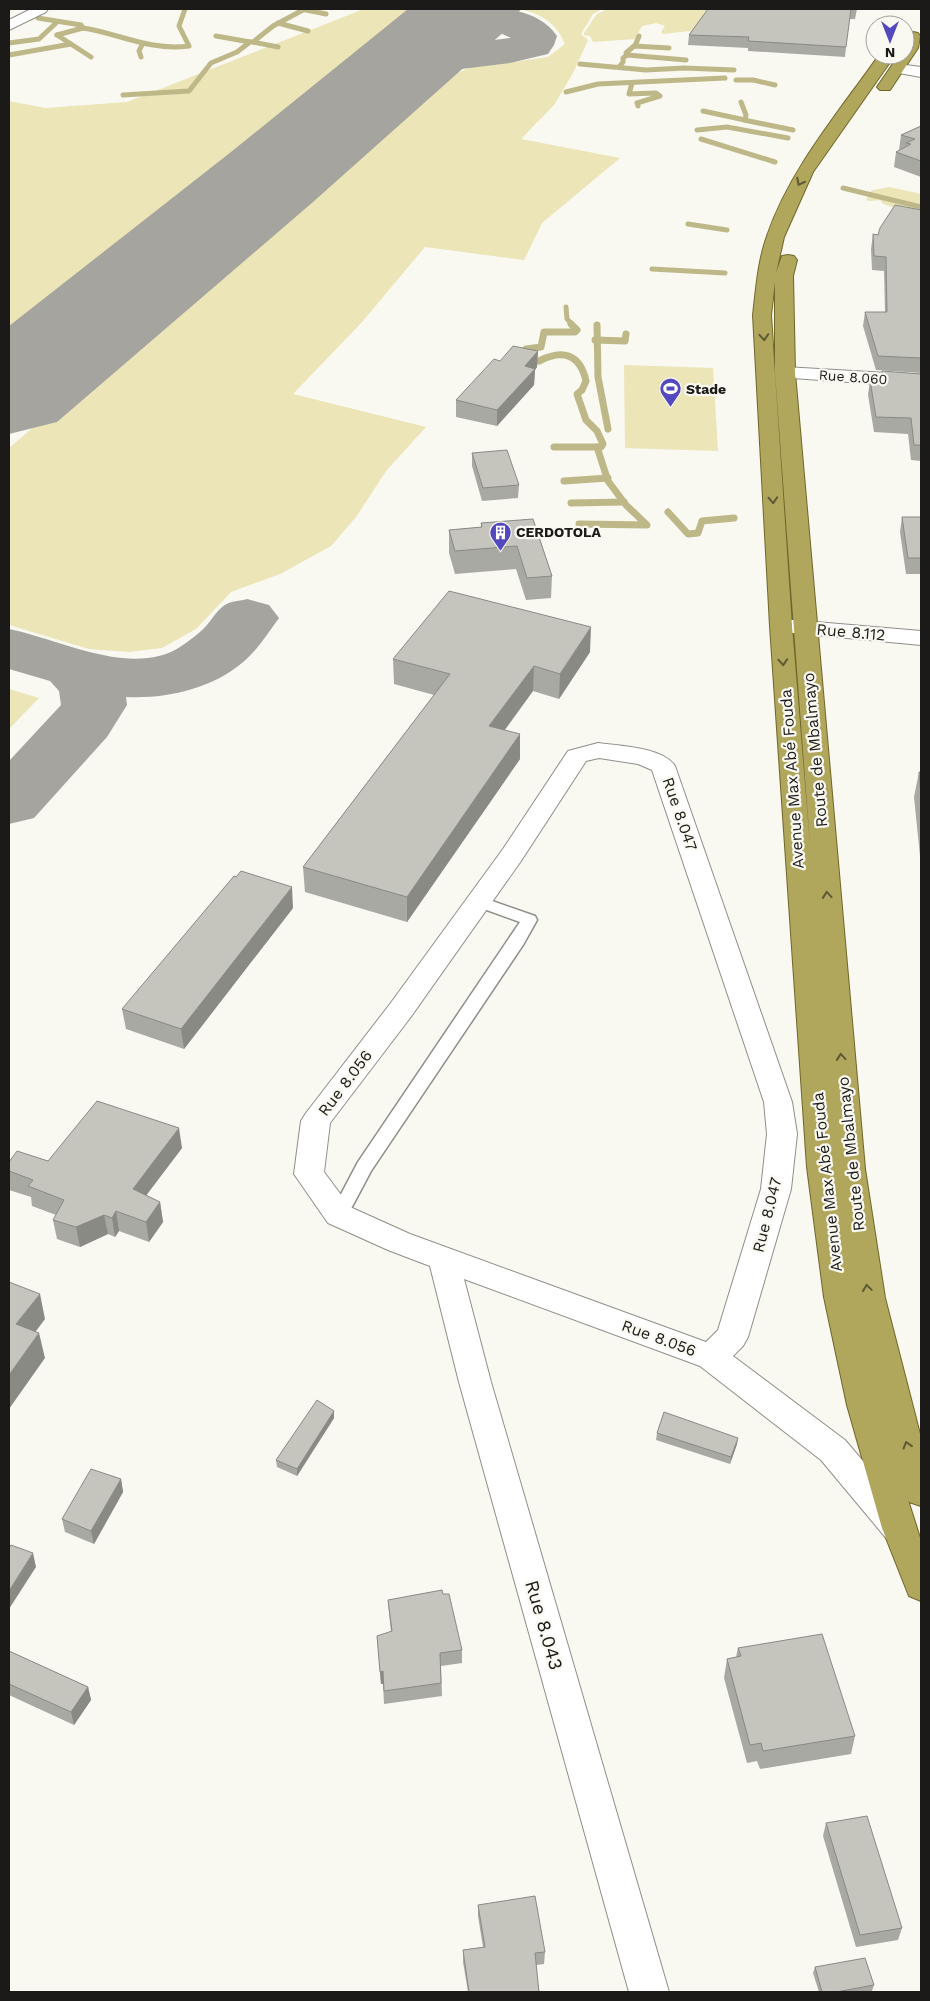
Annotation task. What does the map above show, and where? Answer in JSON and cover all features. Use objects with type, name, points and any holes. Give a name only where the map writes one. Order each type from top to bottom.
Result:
[{"type":"highway","name":"Route de Mbalmayo","points":[[902,65],[822,173],[793,237],[784,276],[783,317],[793,627],[850,1169],[869,1298],[898,1413],[921,1492]]},
{"type":"highway","name":"Avenue Max Abé Fouda","points":[[902,65],[805,172],[775,237],[767,272],[762,314],[793,627],[822,1167],[842,1306],[863,1405],[899,1528],[921,1585]]},
{"type":"street","points":[[9,26],[41,9]]},
{"type":"street","name":"Rue 8.060","points":[[785,373],[921,381]]},
{"type":"street","name":"Rue 8.112","points":[[793,627],[921,638]]},
{"type":"street","name":"Rue 8.056","points":[[663,766],[644,757],[598,750],[577,756],[512,855],[400,1011],[316,1121],[309,1174],[339,1214],[399,1242],[711,1357]]},
{"type":"street","name":"Rue 8.047","points":[[663,766],[778,1102],[782,1134],[776,1189],[732,1337],[711,1357]]},
{"type":"street","name":"Rue 8.043","points":[[443,1258],[475,1382],[649,1992]]},
{"type":"street","points":[[711,1357],[833,1450],[899,1528]]},
{"type":"lane","points":[[339,1214],[364,1167],[517,941],[529,920],[478,901]]},
{"type":"shaded area","points":[[364,9],[419,9],[9,331],[9,101],[45,108],[127,102]]},
{"type":"shaded area","points":[[518,9],[602,9],[593,14],[581,34],[588,40],[573,73],[554,105],[521,139],[620,158],[542,223],[524,260],[425,247],[362,322],[293,394],[426,427],[386,471],[356,517],[331,546],[280,574],[231,592],[196,629],[162,648],[129,652],[89,649],[9,625],[9,448],[429,90],[451,75],[470,68],[548,57],[565,44],[552,24],[540,16]]},
{"type":"shaded area","points":[[608,9],[711,9],[704,13],[720,34],[689,31],[663,34],[661,32],[665,26],[656,23],[642,26],[635,39],[593,42],[590,36],[584,35],[584,33],[597,14]]},
{"type":"shaded area","points":[[890,187],[921,194],[921,217],[883,204],[880,200],[866,200],[872,190]]},
{"type":"shaded area","name":"Stade","points":[[624,365],[713,368],[718,451],[625,448]]},
{"type":"shaded area","points":[[9,689],[39,698],[9,729]]},
{"type":"building","points":[[708,9],[851,9],[846,47],[748,41],[749,37],[689,35]]},
{"type":"building","points":[[921,126],[921,161],[896,152],[911,144],[906,143],[915,139],[901,135]]},
{"type":"building","points":[[895,205],[921,210],[921,358],[878,356],[865,312],[887,312],[886,257],[874,256],[873,234],[878,235],[880,228]]},
{"type":"building","points":[[513,346],[538,351],[525,366],[535,369],[497,410],[456,400],[494,359],[500,361]]},
{"type":"building","points":[[882,371],[921,374],[921,445],[914,445],[911,418],[876,417],[870,380],[885,380]]},
{"type":"building","points":[[507,450],[519,485],[483,488],[472,453]]},
{"type":"building","points":[[902,517],[921,517],[921,558],[908,558]]},
{"type":"building","points":[[533,519],[552,576],[527,578],[517,546],[455,551],[449,530],[482,527],[481,523]]},
{"type":"building","points":[[449,591],[591,627],[560,674],[534,666],[489,726],[520,734],[407,897],[303,867],[450,674],[393,659]]},
{"type":"building","points":[[919,772],[921,772],[921,795]]},
{"type":"building","points":[[241,871],[292,887],[181,1029],[122,1009],[234,876],[236,877]]},
{"type":"building","points":[[97,1101],[179,1128],[133,1189],[160,1202],[146,1222],[116,1211],[112,1218],[104,1215],[76,1227],[53,1220],[64,1200],[28,1186],[33,1180],[9,1171],[9,1162],[17,1151],[48,1161]]},
{"type":"building","points":[[9,1282],[40,1294],[16,1324],[39,1333],[9,1375]]},
{"type":"building","points":[[317,1400],[334,1411],[297,1469],[276,1460]]},
{"type":"building","points":[[664,1412],[738,1438],[731,1457],[657,1433]]},
{"type":"building","points":[[91,1469],[121,1479],[91,1531],[62,1519]]},
{"type":"building","points":[[11,1545],[33,1553],[9,1591],[9,1548]]},
{"type":"building","points":[[442,1590],[443,1594],[449,1594],[462,1650],[440,1653],[441,1683],[384,1691],[383,1671],[380,1672],[377,1636],[392,1631],[388,1600]]},
{"type":"building","points":[[822,1634],[855,1736],[763,1751],[761,1743],[750,1745],[727,1659],[741,1656],[738,1648]]},
{"type":"building","points":[[9,1651],[88,1687],[71,1712],[9,1684]]},
{"type":"building","points":[[867,1816],[902,1928],[860,1935],[826,1823]]},
{"type":"building","points":[[535,1896],[545,1952],[535,1953],[539,1992],[469,1992],[463,1950],[485,1947],[478,1905]]},
{"type":"building","points":[[865,1958],[874,1985],[836,1992],[822,1992],[815,1967]]},
{"type":"waterway","points":[[83,28],[148,44],[175,47],[189,46],[179,26],[185,9]]},
{"type":"waterway","points":[[301,9],[326,14]]},
{"type":"waterway","points":[[278,23],[303,10]]},
{"type":"waterway","points":[[38,18],[81,25],[83,28]]},
{"type":"waterway","points":[[9,43],[39,39],[57,22]]},
{"type":"waterway","points":[[278,23],[253,42],[278,47]]},
{"type":"waterway","points":[[278,23],[308,31]]},
{"type":"waterway","points":[[71,44],[57,35],[83,28]]},
{"type":"waterway","points":[[123,95],[189,91],[211,63],[237,52],[250,42],[216,36]]},
{"type":"waterway","points":[[635,46],[639,36]]},
{"type":"waterway","points":[[9,55],[71,44]]},
{"type":"waterway","points":[[71,44],[91,57]]},
{"type":"waterway","points":[[141,57],[139,51],[142,45]]},
{"type":"waterway","points":[[627,55],[626,53],[634,46],[669,48]]},
{"type":"waterway","points":[[619,67],[623,62],[623,58],[627,55]]},
{"type":"waterway","points":[[627,55],[686,60]]},
{"type":"waterway","points":[[580,64],[646,70],[684,68],[734,70]]},
{"type":"waterway","points":[[566,92],[598,84],[725,78]]},
{"type":"waterway","points":[[736,80],[753,80],[775,85]]},
{"type":"waterway","points":[[632,83],[629,94],[656,93],[660,96],[637,103],[638,106]]},
{"type":"waterway","points":[[703,111],[745,120],[746,115],[741,102]]},
{"type":"waterway","points":[[744,120],[793,130]]},
{"type":"waterway","points":[[697,130],[727,127],[788,138]]},
{"type":"waterway","points":[[701,139],[775,162]]},
{"type":"waterway","points":[[843,188],[921,207]]},
{"type":"waterway","points":[[688,224],[727,230]]},
{"type":"waterway","points":[[652,269],[725,273]]},
{"type":"waterway","points":[[566,307],[567,319],[573,325]]},
{"type":"waterway","points":[[526,349],[541,347],[544,332],[575,332],[577,330],[571,324]]},
{"type":"waterway","points":[[597,325],[597,340]]},
{"type":"waterway","points":[[597,340],[625,341],[626,334]]},
{"type":"waterway","points":[[597,340],[598,377],[608,429]]},
{"type":"waterway","points":[[539,361],[548,357],[563,355],[569,356],[580,365],[586,381],[582,390],[577,394],[586,420],[597,431],[603,444],[601,447],[597,447]]},
{"type":"waterway","points":[[554,447],[597,447]]},
{"type":"waterway","points":[[597,447],[607,478]]},
{"type":"waterway","points":[[564,481],[607,478]]},
{"type":"waterway","points":[[607,478],[624,502]]},
{"type":"waterway","points":[[571,503],[624,502]]},
{"type":"waterway","points":[[579,524],[647,525],[624,502]]},
{"type":"waterway","points":[[668,512],[688,534],[698,533],[702,521],[734,518]]},
{"type":"taxiway","points":[[385,81],[412,68],[442,59],[533,45],[536,36],[513,23],[498,19],[483,17],[453,18],[439,21],[421,31],[416,36],[418,53]]},
{"type":"taxiway","points":[[9,648],[89,672],[143,678],[170,675],[195,666],[219,650],[247,618]]},
{"type":"taxiway","points":[[9,802],[83,723],[94,705],[91,686],[73,668]]},
{"type":"runway","points":[[9,393],[272,177],[470,9]]},
{"type":"place","name":"Stade","points":[[670,408]]},
{"type":"place","name":"CERDOTOLA","points":[[500,551]]}]
